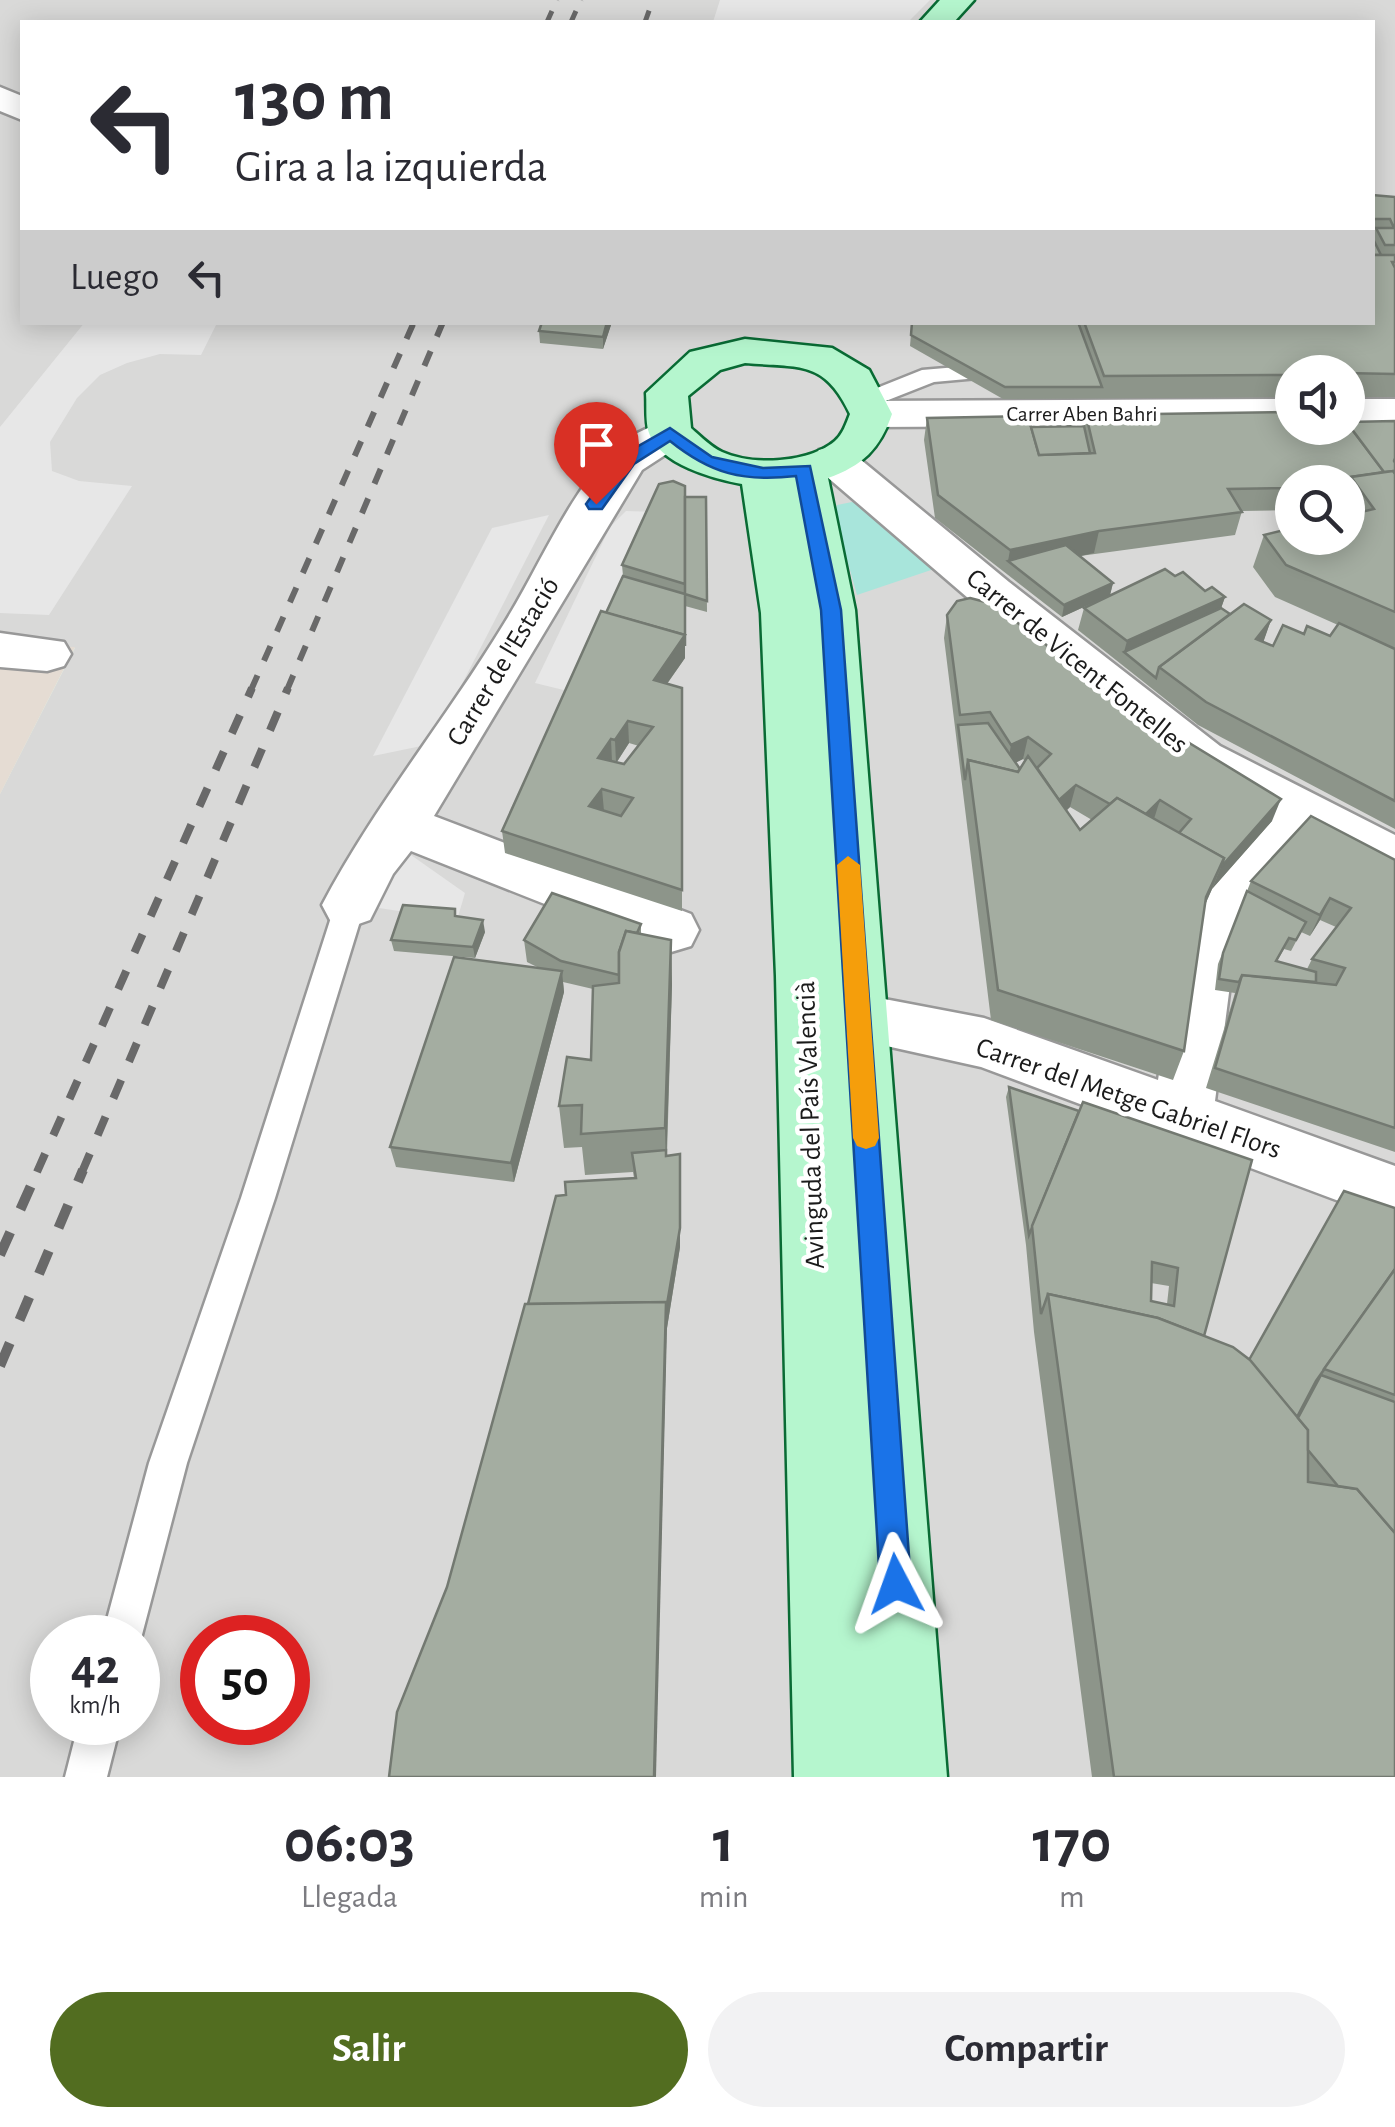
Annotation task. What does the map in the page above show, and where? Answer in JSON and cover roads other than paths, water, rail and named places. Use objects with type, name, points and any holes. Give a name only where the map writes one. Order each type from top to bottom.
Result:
[{"type":"main road","points":[[938,20],[958,0]]},
{"type":"main road","points":[[755,337],[807,340],[854,379],[868,408],[861,440],[800,468],[706,462],[670,433],[667,393],[705,361],[755,337]]},
{"type":"main road","name":"Avinguda del País Valencià","points":[[800,468],[831,610],[908,1777]]},
{"type":"main road","name":"Avinguda del País Valencià","points":[[800,468],[785,613],[803,938],[833,1777]]},
{"type":"street","name":"Carrer Aben Bahri","points":[[868,408],[1049,405],[1275,412]]},
{"type":"street","points":[[1365,412],[1395,412]]},
{"type":"street","name":"Carrer de l'Estació","points":[[350,905],[372,862],[400,825],[524,631],[574,538],[614,478],[628,460],[670,433]]},
{"type":"street","name":"Carrer de Vicent Fontelles","points":[[800,468],[992,592],[1202,759],[1395,859]]},
{"type":"street","points":[[1183,1114],[1210,925],[1300,808]]},
{"type":"street","points":[[400,825],[671,930]]},
{"type":"street","name":"Carrer del Metge Gabriel Flors","points":[[858,1018],[984,1043],[1395,1194]]},
{"type":"lane","points":[[868,408],[928,365],[981,372],[973,325]]},
{"type":"lane","points":[[128,1615],[168,1463],[258,1198],[350,905]]},
{"type":"lane","points":[[86,1777],[94,1745]]},
{"type":"railway","points":[[548,20],[557,0]]},
{"type":"railway","points":[[572,20],[581,0]]},
{"type":"railway","points":[[646,20],[653,0]]},
{"type":"railway","points":[[251,690],[413,325]]},
{"type":"railway","points":[[287,690],[442,325]]},
{"type":"railway","points":[[37,1172],[252,688]]},
{"type":"railway","points":[[82,1172],[288,688]]},
{"type":"railway","points":[[0,1255],[38,1170]]},
{"type":"railway","points":[[0,1366],[83,1170]]}]
